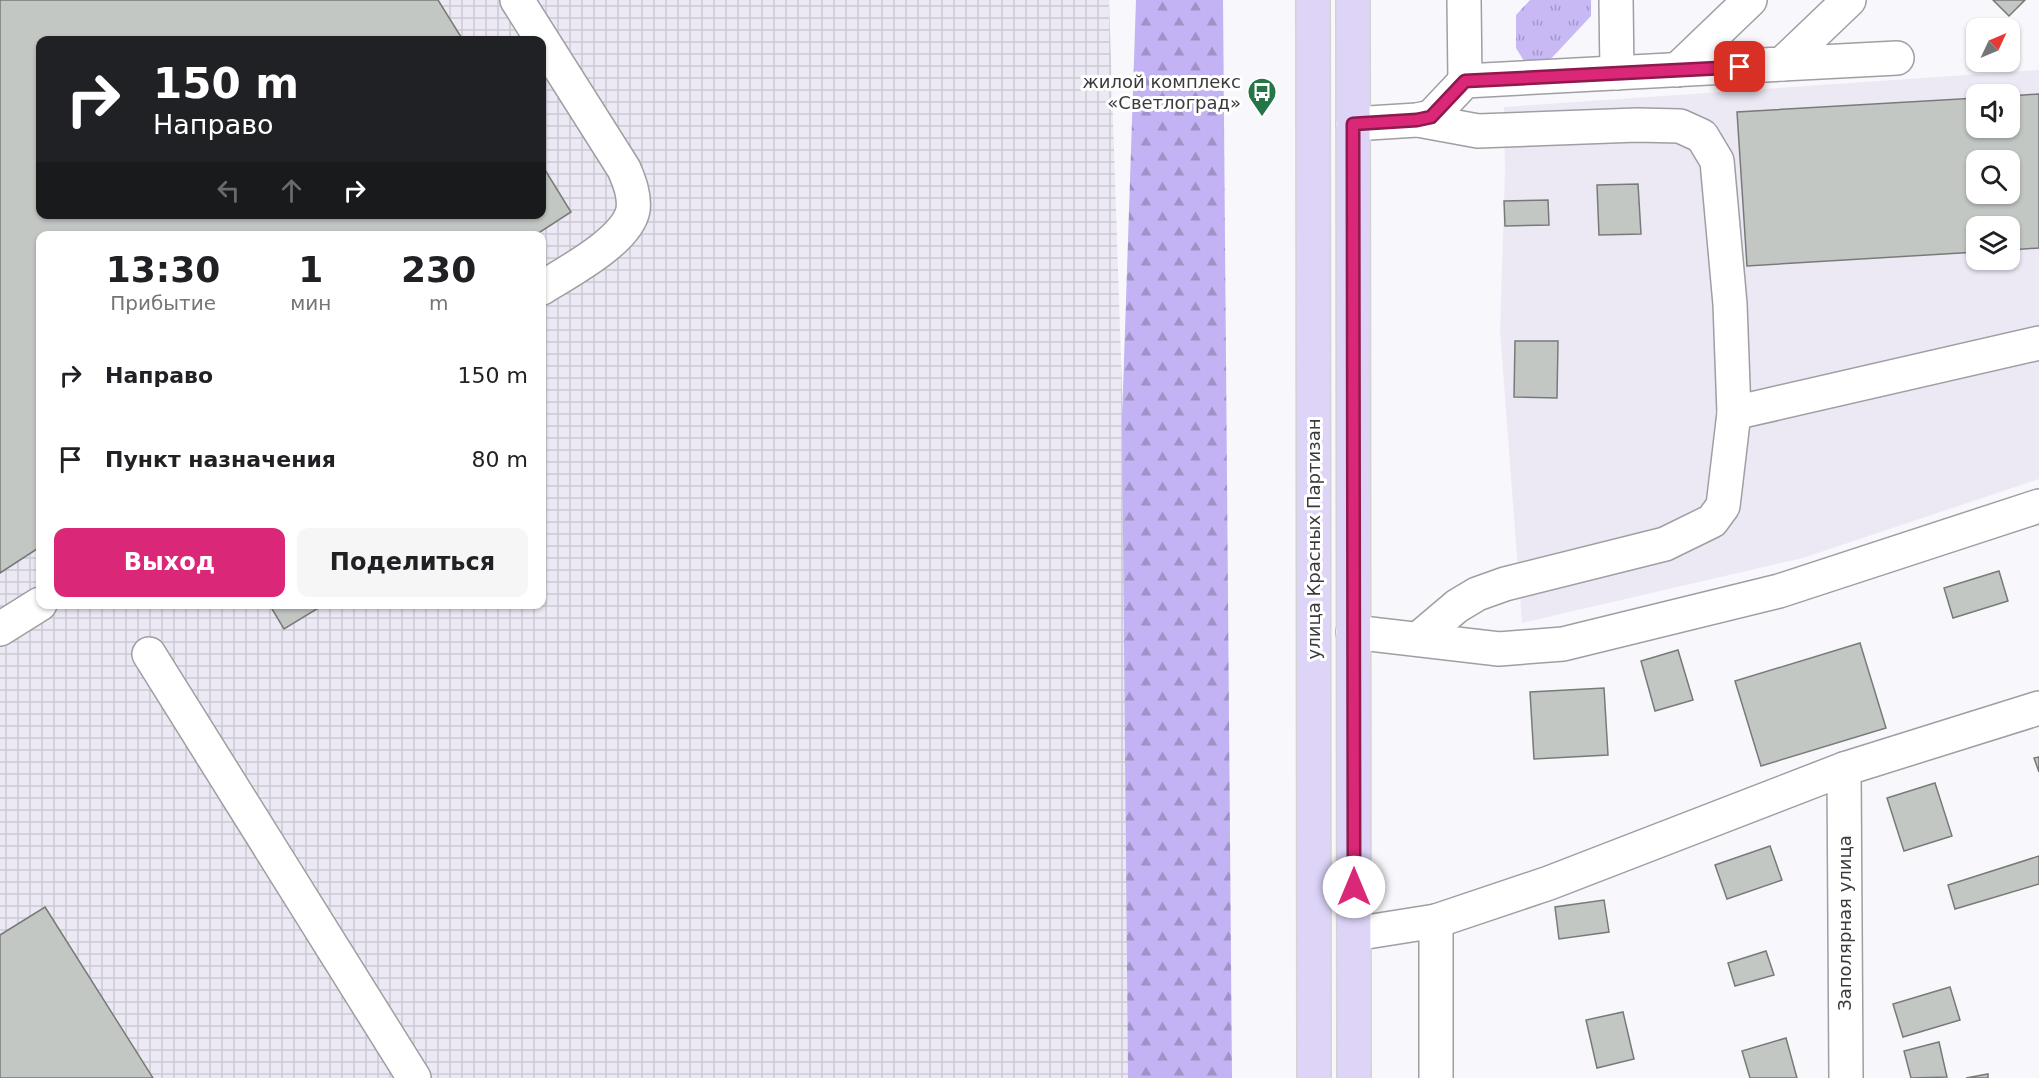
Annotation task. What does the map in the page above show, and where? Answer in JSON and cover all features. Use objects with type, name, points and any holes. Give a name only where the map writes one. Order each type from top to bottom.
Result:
[{"type":"main road","name":"улица Красных Партизан","points":[[1313,0],[1314,1078]]},
{"type":"main road","points":[[1353,0],[1354,1078]]},
{"type":"street","points":[[517,0],[540,36]]},
{"type":"street","points":[[1464,0],[1465,81]]},
{"type":"street","points":[[1616,0],[1617,73]]},
{"type":"street","points":[[1677,70],[1750,0]]},
{"type":"street","points":[[1782,64],[1849,0]]},
{"type":"street","points":[[546,46],[624,169],[632,186],[633,210],[620,232],[602,250],[546,285]]},
{"type":"street","points":[[1353,124],[1418,120],[1431,117],[1465,81],[1897,58]]},
{"type":"street","points":[[1418,120],[1478,131],[1637,125],[1680,126],[1702,136],[1717,161],[1730,304],[1734,413],[1723,506],[1712,521],[1665,544],[1505,584],[1477,594],[1457,606],[1418,639]]},
{"type":"street","points":[[1734,413],[2039,343]]},
{"type":"street","points":[[1353,632],[1498,649],[1563,644],[1779,591],[2039,506]]},
{"type":"street","points":[[0,629],[36,606]]},
{"type":"street","points":[[149,654],[414,1078]]},
{"type":"street","points":[[1354,934],[1436,921],[1549,883],[1844,769],[2039,708]]},
{"type":"street","name":"Заполярная улица","points":[[1844,769],[1846,1078]]},
{"type":"street","points":[[1436,921],[1436,1078]]},
{"type":"shaded area","points":[[0,0],[1109,0],[1145,1078],[0,1078]]},
{"type":"shaded area","points":[[2039,70],[2039,479],[1803,558],[1522,623],[1500,331],[1505,171],[1504,107]]},
{"type":"green space","points":[[1136,0],[1223,0],[1232,1078],[1128,1078],[1122,421]]},
{"type":"green space","points":[[1530,0],[1591,0],[1591,16],[1547,63],[1530,65],[1524,61],[1516,48],[1516,15]]},
{"type":"building","points":[[0,0],[438,0],[460,36],[36,36],[36,219],[546,219],[546,171],[571,212],[542,231],[36,231],[36,550],[0,573]]},
{"type":"building","points":[[1993,0],[2025,0],[2009,16]]},
{"type":"building","points":[[2039,94],[2039,248],[2020,249],[2020,216],[1966,216],[1966,253],[1747,266],[1737,112],[1966,99],[1966,138],[2020,138],[2020,95]]},
{"type":"building","points":[[1638,184],[1641,234],[1599,235],[1597,185]]},
{"type":"building","points":[[1548,200],[1549,225],[1505,226],[1504,201]]},
{"type":"building","points":[[1515,341],[1558,341],[1557,398],[1514,397]]},
{"type":"building","points":[[1999,571],[2008,601],[1953,618],[1944,588]]},
{"type":"building","points":[[272,609],[317,609],[284,629]]},
{"type":"building","points":[[1860,643],[1886,728],[1761,766],[1735,681]]},
{"type":"building","points":[[1678,650],[1693,700],[1655,711],[1641,661]]},
{"type":"building","points":[[1604,688],[1608,755],[1534,759],[1530,692]]},
{"type":"building","points":[[2039,757],[2039,772],[2034,758]]},
{"type":"building","points":[[1935,783],[1952,836],[1904,851],[1887,798]]},
{"type":"building","points":[[1770,846],[1782,880],[1727,899],[1715,865]]},
{"type":"building","points":[[2039,856],[2039,884],[1955,909],[1948,885]]},
{"type":"building","points":[[1604,900],[1609,932],[1559,939],[1555,907]]},
{"type":"building","points":[[45,907],[153,1078],[0,1078],[0,935]]},
{"type":"building","points":[[1766,951],[1774,975],[1735,986],[1728,963]]},
{"type":"building","points":[[1950,987],[1960,1020],[1903,1037],[1893,1004]]},
{"type":"building","points":[[1623,1012],[1634,1059],[1597,1068],[1586,1020]]},
{"type":"building","points":[[1786,1038],[1797,1078],[1750,1078],[1742,1051]]},
{"type":"building","points":[[1939,1042],[1947,1077],[1911,1078],[1904,1051]]},
{"type":"building","points":[[1988,1074],[1988,1078],[1966,1078]]},
{"type":"place","name":"жилой комплекс «Светлоград»","points":[[1262,118]]},
{"type":"route","points":[[1354,887],[1353,124],[1431,117],[1465,81],[1740,67]]}]
